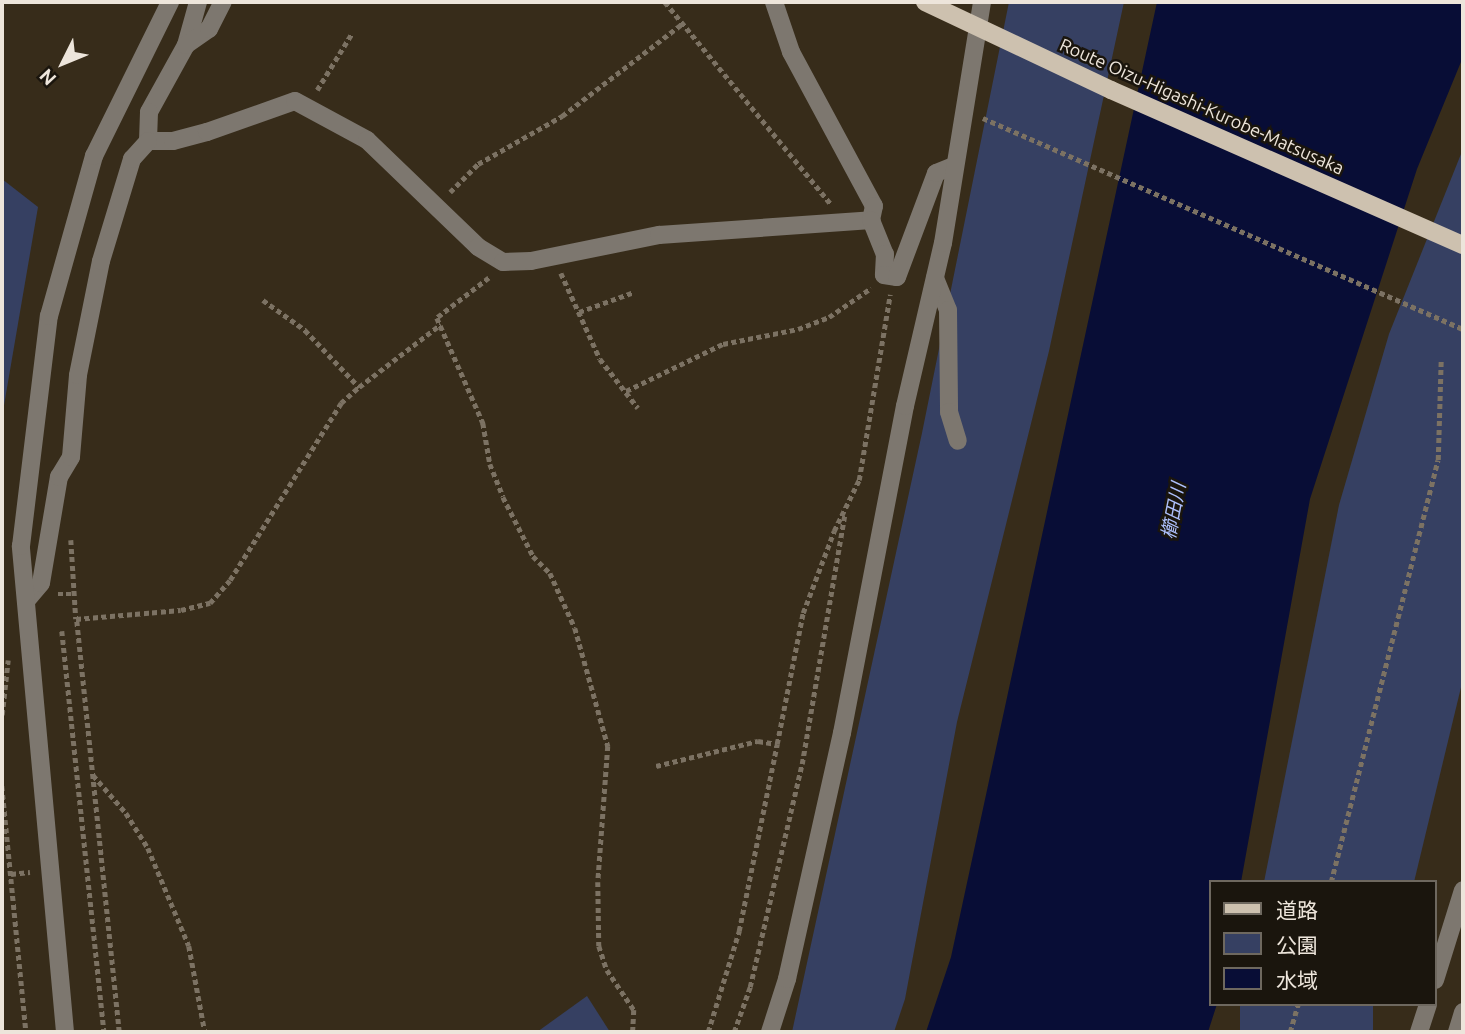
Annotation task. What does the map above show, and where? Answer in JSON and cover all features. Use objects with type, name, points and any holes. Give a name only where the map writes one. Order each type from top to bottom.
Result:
[{"type":"main road","name":"Route Oizu-Higashi-Kurobe-Matsusaka","points":[[925,2],[998,38],[1463,245]]},
{"type":"street","points":[[65,1032],[21,546],[49,316],[94,156],[170,2]]},
{"type":"street","points":[[26,601],[40,583],[59,477],[71,457],[78,375],[101,261],[132,159],[148,141],[149,112],[186,45],[198,2]]},
{"type":"street","points":[[186,45],[209,29],[223,2]]},
{"type":"street","points":[[774,2],[791,52],[874,206],[871,220],[884,254],[884,275],[897,277],[936,173],[953,166]]},
{"type":"street","points":[[770,1032],[787,979],[842,733],[905,406],[935,278],[982,2]]},
{"type":"street","points":[[148,141],[173,141],[208,132],[278,104],[295,101],[367,140],[478,247],[503,262],[554,257],[659,235],[871,220]]},
{"type":"street","points":[[935,278],[948,310],[949,412],[958,441]]},
{"type":"street","points":[[1437,974],[1463,890]]},
{"type":"street","points":[[1419,1032],[1427,1006]]},
{"type":"street","points":[[1457,1032],[1463,1012]]},
{"type":"path","points":[[665,2],[837,211],[830,221]]},
{"type":"path","points":[[437,205],[478,164],[562,116],[682,24]]},
{"type":"path","points":[[307,106],[352,33]]},
{"type":"path","points":[[964,109],[1463,329]]},
{"type":"path","points":[[554,257],[600,359],[638,408]]},
{"type":"path","points":[[503,262],[496,273],[437,318],[483,423],[490,464],[503,497],[533,556],[550,573],[575,628],[608,747],[598,882],[599,946],[607,970],[634,1010],[634,1032]]},
{"type":"path","points":[[626,391],[723,344],[798,329],[829,317],[884,275],[892,300],[859,481],[803,613],[739,930],[708,1032]]},
{"type":"path","points":[[579,312],[634,292]]},
{"type":"path","points":[[263,300],[305,330],[359,387]]},
{"type":"path","points":[[76,619],[181,610],[210,603],[230,580],[341,403],[441,324]]},
{"type":"path","points":[[1332,880],[1438,460],[1441,360]]},
{"type":"path","points":[[734,1032],[750,987],[802,764],[845,509]]},
{"type":"path","points":[[71,535],[76,619],[119,1032]]},
{"type":"path","points":[[62,631],[104,1032]]},
{"type":"path","points":[[656,766],[758,741],[777,744]]},
{"type":"path","points":[[91,773],[126,813],[148,848],[189,946],[205,1032]]},
{"type":"path","points":[[2,786],[26,1032]]},
{"type":"path","points":[[1290,1032],[1296,1006]]},
{"type":"green space","points":[[1009,2],[1124,2],[1049,351],[957,722],[905,999],[894,1032],[792,1032],[922,433]]},
{"type":"green space","points":[[1463,149],[1463,679],[1414,880],[1264,880],[1339,505],[1389,334]]},
{"type":"green space","points":[[2,179],[38,207],[2,417]]},
{"type":"green space","points":[[587,996],[610,1032],[537,1032]]},
{"type":"green space","points":[[1240,1006],[1373,1006],[1373,1032],[1240,1032]]},
{"type":"water","name":"櫛田川","points":[[1157,2],[1463,2],[1463,57],[1417,169],[1310,499],[1241,880],[1210,880],[1210,1006],[1216,1006],[1208,1032],[926,1032],[951,957]]}]
